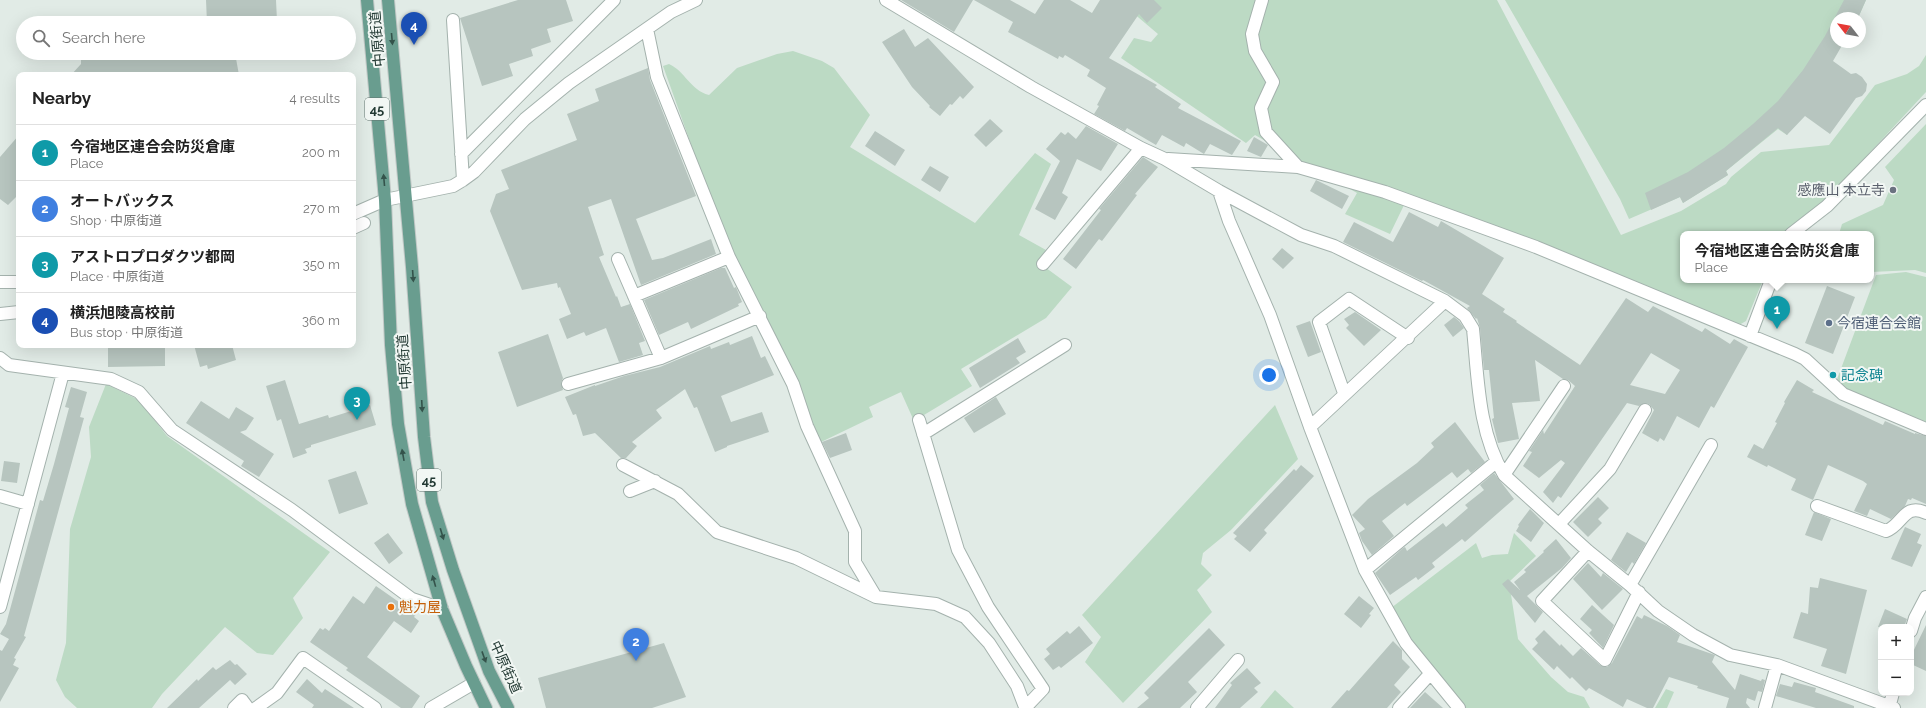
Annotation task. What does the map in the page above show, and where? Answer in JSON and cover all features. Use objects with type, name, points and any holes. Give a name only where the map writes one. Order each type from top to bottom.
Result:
[{"type":"main road","name":"中原街道","points":[[367,0],[385,200],[391,345],[398,424],[412,504],[442,609],[486,708]]},
{"type":"main road","name":"中原街道","points":[[388,0],[406,195],[424,437],[432,502],[453,570],[489,671],[508,708]]},
{"type":"street","points":[[461,154],[614,0]]},
{"type":"street","points":[[356,213],[385,200],[453,186],[463,180],[474,172],[525,119],[569,83],[671,12],[696,0]]},
{"type":"street","points":[[886,0],[1031,87],[1141,148],[1165,159],[1219,191],[1301,235],[1334,246],[1445,301],[1465,316],[1473,329],[1486,436],[1496,462],[1504,475],[1588,551],[1658,611],[1693,635],[1730,655],[1777,665],[1891,707],[1893,696]]},
{"type":"street","points":[[1262,0],[1252,34],[1255,51],[1273,82],[1260,108],[1266,132],[1298,167]]},
{"type":"street","points":[[453,20],[463,180]]},
{"type":"street","points":[[647,29],[657,77],[729,256],[793,384],[807,426],[855,531],[855,562],[876,597]]},
{"type":"street","points":[[1795,231],[1827,206],[1926,105]]},
{"type":"street","points":[[1043,264],[1141,148]]},
{"type":"street","points":[[1165,159],[1298,167],[1385,192],[1536,247],[1805,359],[1843,394],[1926,429]]},
{"type":"street","points":[[1219,191],[1229,221],[1270,315],[1310,427],[1365,570],[1406,643],[1459,708]]},
{"type":"street","points":[[356,227],[364,223]]},
{"type":"street","points":[[634,296],[729,256]]},
{"type":"street","points":[[618,259],[661,358]]},
{"type":"street","points":[[0,282],[16,282]]},
{"type":"street","points":[[1750,336],[1770,283]]},
{"type":"street","points":[[1344,393],[1319,322],[1349,299],[1408,338]]},
{"type":"street","points":[[1310,427],[1344,393],[1408,338],[1445,301]]},
{"type":"street","points":[[0,314],[16,312]]},
{"type":"street","points":[[568,384],[661,358],[760,316]]},
{"type":"street","points":[[923,434],[1065,345]]},
{"type":"street","points":[[0,358],[9,365],[111,379],[139,392],[172,430],[292,510],[412,599],[442,609]]},
{"type":"street","points":[[0,607],[63,373]]},
{"type":"street","points":[[1504,475],[1564,386]]},
{"type":"street","points":[[1559,524],[1610,469],[1645,410]]},
{"type":"street","points":[[623,465],[678,494],[717,532],[796,558],[876,597],[936,604],[965,617],[989,643],[1017,686],[1025,708],[1043,689],[988,606],[958,550],[919,420]]},
{"type":"street","points":[[1588,551],[1542,601],[1605,660],[1634,589],[1711,445]]},
{"type":"street","points":[[1365,570],[1496,462]]},
{"type":"street","points":[[630,491],[655,481]]},
{"type":"street","points":[[0,496],[28,504]]},
{"type":"street","points":[[1817,506],[1886,531],[1893,529],[1903,516],[1909,512],[1920,510],[1926,513]]},
{"type":"street","points":[[1913,624],[1926,597]]},
{"type":"street","points":[[256,708],[277,693],[303,658],[375,708]]},
{"type":"street","points":[[1197,708],[1238,660]]},
{"type":"street","points":[[1765,708],[1777,665]]},
{"type":"street","points":[[1400,708],[1430,674]]},
{"type":"street","points":[[431,708],[474,683]]},
{"type":"street","points":[[234,708],[242,700],[248,708]]},
{"type":"green space","points":[[1137,0],[1497,0],[1621,235],[1681,211],[1726,184],[1731,177],[1761,152],[1829,145],[1875,85],[1907,74],[1919,66],[1926,55],[1926,92],[1823,203],[1786,231],[1680,231],[1680,283],[1762,283],[1746,321],[1739,325],[1518,237],[1516,246],[1405,203],[1390,234],[1345,214],[1357,193],[1255,135],[1246,143],[1121,58],[1134,38],[1151,42],[1158,34],[1132,12]]},
{"type":"green space","points":[[1505,0],[1866,0],[1861,12],[1830,12],[1830,48],[1833,48],[1787,135],[1778,129],[1726,171],[1728,175],[1683,203],[1680,197],[1629,219],[1620,199]]},
{"type":"green space","points":[[793,51],[822,61],[834,68],[870,115],[850,147],[975,223],[1035,153],[1051,164],[1019,235],[1046,250],[1038,262],[1072,287],[1046,318],[961,369],[972,386],[914,421],[901,392],[869,407],[873,417],[819,443],[731,256],[663,66],[669,64],[675,67],[692,85],[702,93],[709,95],[737,68],[777,54]]},
{"type":"green space","name":"感應山 本立寺","points":[[1926,124],[1926,273],[1915,270],[1874,272],[1874,231],[1840,231],[1842,224],[1883,205],[1894,180],[1885,167]]},
{"type":"green space","points":[[1906,272],[1926,277],[1926,424],[1842,387],[1836,382],[1876,275]]},
{"type":"green space","points":[[106,384],[139,400],[167,436],[330,552],[293,598],[303,618],[273,655],[257,653],[225,627],[162,694],[152,708],[77,708],[65,697],[56,680],[66,643],[70,529],[91,457],[89,427]]},
{"type":"green space","points":[[1275,405],[1298,459],[1231,530],[1203,553],[1201,564],[1212,575],[1197,590],[1212,612],[1123,703],[1085,662],[1101,637],[1082,615]]},
{"type":"green space","points":[[1514,533],[1536,556],[1509,582],[1518,639],[1551,677],[1568,692],[1584,697],[1590,708],[1464,708],[1425,664],[1391,608],[1476,543],[1482,558],[1492,555],[1508,554]]},
{"type":"green space","points":[[1666,689],[1674,692],[1667,708],[1655,708]]},
{"type":"green space","points":[[1275,690],[1294,708],[1260,708]]},
{"type":"building","points":[[206,0],[276,0],[277,16],[207,16]]},
{"type":"building","points":[[518,0],[566,0],[573,21],[547,29],[551,42],[531,49],[533,56],[509,64],[513,76],[482,86],[460,18]]},
{"type":"building","points":[[901,0],[973,0],[954,32]]},
{"type":"building","points":[[974,0],[1010,0],[1035,14],[1044,0],[1070,0],[1092,13],[1100,0],[1154,0],[1162,8],[1147,23],[1139,14],[1109,58],[1157,85],[1155,87],[1181,104],[1178,108],[1241,141],[1232,155],[1210,144],[1204,154],[1186,143],[1184,147],[1162,135],[1156,145],[1127,128],[1125,131],[1094,114],[1106,88],[1087,76],[1090,70],[1065,55],[1063,58],[1059,56],[1058,59],[1008,32],[1013,22]]},
{"type":"building","points":[[1844,0],[1866,0],[1861,12],[1838,12]]},
{"type":"building","points":[[1830,27],[1830,48],[1841,48],[1833,61],[1851,74],[1856,73],[1862,77],[1867,84],[1866,91],[1862,96],[1856,98],[1830,134],[1805,116],[1787,135],[1778,128],[1726,171],[1728,175],[1683,203],[1680,197],[1651,210],[1645,193],[1688,172],[1724,148],[1753,124],[1778,101],[1803,70]]},
{"type":"building","points":[[904,29],[915,47],[928,38],[974,87],[963,99],[960,96],[952,105],[950,104],[940,116],[929,107],[930,106],[912,87],[882,42]]},
{"type":"building","points":[[81,60],[236,60],[238,72],[74,72],[81,64]]},
{"type":"building","points":[[648,68],[650,80],[696,196],[636,219],[652,260],[663,258],[711,239],[716,254],[641,285],[611,199],[588,207],[604,255],[599,257],[616,297],[617,296],[621,307],[630,304],[645,341],[639,343],[643,355],[619,362],[606,328],[586,336],[584,332],[567,339],[559,319],[571,314],[557,283],[522,290],[490,211],[496,194],[509,189],[501,170],[577,140],[567,114],[599,101],[595,89]]},
{"type":"building","points":[[990,119],[1003,131],[986,147],[974,135]]},
{"type":"building","points":[[1086,126],[1118,144],[1101,171],[1077,159],[1062,193],[1068,197],[1055,220],[1035,209],[1060,161],[1046,149],[1061,132],[1065,135],[1068,132],[1076,139]]},
{"type":"building","points":[[875,131],[905,150],[895,166],[865,146]]},
{"type":"building","points":[[1254,137],[1268,145],[1261,157],[1247,151]]},
{"type":"building","points":[[16,138],[16,197],[8,205],[0,199],[0,157]]},
{"type":"building","points":[[1143,157],[1158,167],[1135,194],[1137,195],[1102,241],[1099,239],[1076,269],[1063,259],[1101,210],[1099,209]]},
{"type":"building","points":[[930,166],[949,177],[940,192],[921,180]]},
{"type":"building","points":[[1316,180],[1349,196],[1342,209],[1310,191]]},
{"type":"building","points":[[1409,212],[1438,227],[1441,221],[1504,258],[1482,294],[1505,309],[1503,312],[1517,321],[1516,322],[1580,365],[1626,298],[1648,312],[1653,306],[1702,332],[1705,328],[1730,344],[1734,339],[1748,347],[1714,408],[1711,406],[1699,428],[1677,416],[1664,441],[1660,438],[1658,442],[1642,433],[1654,410],[1649,404],[1645,403],[1639,406],[1627,403],[1561,498],[1558,496],[1553,503],[1543,492],[1565,463],[1561,460],[1539,478],[1523,466],[1532,452],[1529,451],[1543,430],[1544,434],[1575,386],[1568,380],[1563,379],[1535,360],[1540,401],[1512,403],[1519,439],[1498,443],[1492,419],[1494,418],[1489,370],[1484,370],[1480,328],[1477,318],[1476,319],[1467,308],[1470,306],[1423,280],[1422,281],[1343,242],[1354,222],[1393,242]],"holes":[[[1651,353],[1680,370],[1665,394],[1630,385]]]},
{"type":"building","points":[[1282,248],[1294,258],[1283,269],[1272,259]]},
{"type":"building","points":[[721,268],[725,268],[734,288],[736,287],[742,302],[738,304],[739,306],[691,329],[688,322],[659,335],[644,300]]},
{"type":"building","points":[[1827,286],[1855,297],[1833,354],[1805,343]]},
{"type":"building","points":[[1355,312],[1381,330],[1364,346],[1346,328],[1349,325],[1344,319]]},
{"type":"building","points":[[1454,317],[1464,328],[1453,337],[1444,325]]},
{"type":"building","points":[[1310,321],[1321,352],[1308,357],[1296,326]]},
{"type":"building","points":[[548,334],[563,378],[561,383],[563,390],[517,407],[498,352]]},
{"type":"building","points":[[752,336],[761,358],[765,356],[774,375],[721,396],[731,422],[762,412],[769,432],[727,446],[715,452],[697,407],[694,408],[685,389],[656,410],[662,418],[632,442],[637,446],[626,458],[621,458],[595,433],[583,436],[576,414],[573,415],[565,397],[595,385],[660,367],[710,346],[711,349],[729,342],[730,345]]},
{"type":"building","points":[[1018,338],[1026,352],[1016,358],[1020,363],[980,388],[969,368]]},
{"type":"building","points":[[108,348],[165,348],[165,366],[108,367]]},
{"type":"building","points":[[195,348],[233,348],[236,360],[208,369],[207,365],[200,367]]},
{"type":"building","points":[[285,380],[299,424],[328,415],[329,418],[370,405],[376,425],[311,445],[311,447],[305,449],[307,453],[293,458],[281,419],[277,421],[266,386]]},
{"type":"building","points":[[1797,380],[1814,390],[1812,392],[1883,425],[1885,421],[1915,434],[1926,436],[1926,504],[1912,498],[1911,500],[1908,499],[1905,506],[1891,519],[1870,509],[1867,516],[1854,511],[1867,484],[1863,481],[1828,465],[1813,500],[1791,490],[1796,479],[1768,465],[1767,467],[1747,457],[1754,444],[1763,449],[1777,423],[1775,422],[1785,403],[1784,402]]},
{"type":"building","points":[[71,387],[87,392],[80,417],[84,418],[24,636],[26,637],[14,658],[16,659],[13,665],[19,668],[0,702],[0,650],[2,651],[9,639],[0,634],[6,624],[40,500],[43,501],[54,464],[69,408],[65,407]]},
{"type":"building","points":[[996,397],[1006,414],[974,433],[964,418]]},
{"type":"building","points":[[201,401],[229,419],[236,407],[254,418],[246,430],[240,432],[274,454],[259,477],[241,466],[244,461],[186,423]]},
{"type":"building","points":[[1455,422],[1485,462],[1471,473],[1468,469],[1457,478],[1452,472],[1407,506],[1405,503],[1382,521],[1394,536],[1372,555],[1362,541],[1359,533],[1365,529],[1352,515],[1368,499],[1417,463],[1434,447],[1431,443]]},
{"type":"building","points":[[846,433],[852,450],[830,458],[822,442]]},
{"type":"building","points":[[4,461],[20,463],[17,483],[1,481]]},
{"type":"building","points":[[1301,465],[1314,476],[1264,530],[1267,533],[1250,552],[1234,539],[1237,536],[1233,533],[1294,469],[1296,471]]},
{"type":"building","points":[[356,471],[368,504],[339,514],[328,480]]},
{"type":"building","points":[[1494,473],[1514,499],[1465,542],[1462,539],[1432,563],[1435,567],[1418,580],[1416,577],[1390,595],[1375,573],[1403,548],[1405,547],[1407,551],[1443,523],[1446,527],[1468,508],[1465,505],[1484,490],[1480,485]]},
{"type":"building","points":[[1598,497],[1609,508],[1598,519],[1602,523],[1588,537],[1573,522]]},
{"type":"building","points":[[1530,509],[1544,523],[1531,542],[1516,531],[1519,526],[1518,525]]},
{"type":"building","points":[[1814,512],[1831,519],[1822,541],[1805,535]]},
{"type":"building","points":[[1905,527],[1921,534],[1917,543],[1922,545],[1912,567],[1891,559]]},
{"type":"building","points":[[1627,532],[1646,543],[1634,564],[1632,562],[1626,572],[1611,560]]},
{"type":"building","points":[[388,533],[403,553],[389,564],[374,543]]},
{"type":"building","points":[[1556,539],[1571,558],[1562,568],[1527,596],[1543,612],[1535,623],[1502,584],[1508,579],[1520,590],[1514,582],[1526,572],[1524,570]]},
{"type":"building","points":[[1588,563],[1601,577],[1603,573],[1623,589],[1602,610],[1573,579]]},
{"type":"building","points":[[1820,578],[1867,590],[1846,674],[1821,666],[1827,649],[1793,638],[1801,612],[1808,614],[1810,587],[1818,588]]},
{"type":"building","points":[[376,586],[416,614],[414,617],[419,621],[411,633],[394,621],[367,657],[420,696],[412,708],[401,708],[346,670],[348,668],[310,642],[320,628],[323,630],[325,628],[329,631],[353,596],[364,604]]},
{"type":"building","points":[[1359,596],[1374,608],[1369,614],[1371,615],[1361,628],[1344,614]]},
{"type":"building","points":[[1592,605],[1614,625],[1603,648],[1589,633],[1592,630],[1580,619]]},
{"type":"building","points":[[1885,609],[1907,619],[1905,624],[1879,624]]},
{"type":"building","points":[[1644,615],[1667,626],[1680,635],[1677,642],[1715,655],[1712,662],[1735,690],[1740,674],[1761,681],[1762,679],[1765,680],[1762,692],[1758,691],[1755,701],[1747,698],[1746,703],[1750,708],[1726,708],[1729,698],[1669,677],[1653,708],[1647,708],[1627,699],[1623,707],[1589,688],[1586,691],[1572,677],[1570,679],[1557,666],[1554,670],[1532,649],[1538,643],[1535,639],[1544,630],[1560,646],[1561,644],[1573,656],[1581,648],[1600,665],[1607,667],[1612,663],[1637,616],[1642,619]]},
{"type":"building","points":[[1926,625],[1926,671],[1914,665],[1914,650]]},
{"type":"building","points":[[1079,626],[1093,643],[1061,668],[1059,666],[1053,670],[1044,659],[1050,654],[1046,649],[1067,631],[1070,634]]},
{"type":"building","points":[[1209,628],[1225,645],[1188,682],[1197,692],[1180,708],[1137,708],[1149,698],[1144,693]]},
{"type":"building","points":[[1393,641],[1402,650],[1402,659],[1410,667],[1394,685],[1401,692],[1387,708],[1331,708],[1347,690],[1349,691]]},
{"type":"building","points":[[664,643],[686,697],[652,708],[546,708],[538,678]]},
{"type":"building","points":[[230,660],[235,665],[237,664],[247,674],[235,685],[230,680],[199,708],[167,708],[197,679],[198,681],[213,667],[216,670]]},
{"type":"building","points":[[1247,668],[1261,683],[1254,688],[1258,692],[1240,708],[1215,708],[1232,685],[1230,683]]},
{"type":"building","points":[[307,679],[322,693],[325,689],[354,708],[312,708],[314,705],[296,692]]},
{"type":"building","points":[[1794,682],[1816,688],[1815,692],[1854,706],[1854,708],[1816,708],[1776,696],[1780,684],[1792,687]]},
{"type":"building","points":[[1425,692],[1443,708],[1410,708]]},
{"type":"place","name":"横浜旭陵高校前","points":[[414,45]]},
{"type":"place","name":"感應山 本立寺","points":[[1893,190]]},
{"type":"place","name":"今宿連合会館","points":[[1829,323]]},
{"type":"place","name":"今宿地区連合会防災倉庫","points":[[1777,329]]},
{"type":"place","name":"記念碑","points":[[1833,375]]},
{"type":"place","name":"アストロプロダクツ都岡","points":[[357,420]]},
{"type":"place","name":"魁力屋","points":[[391,607]]},
{"type":"place","name":"オートバックス","points":[[636,661]]}]
